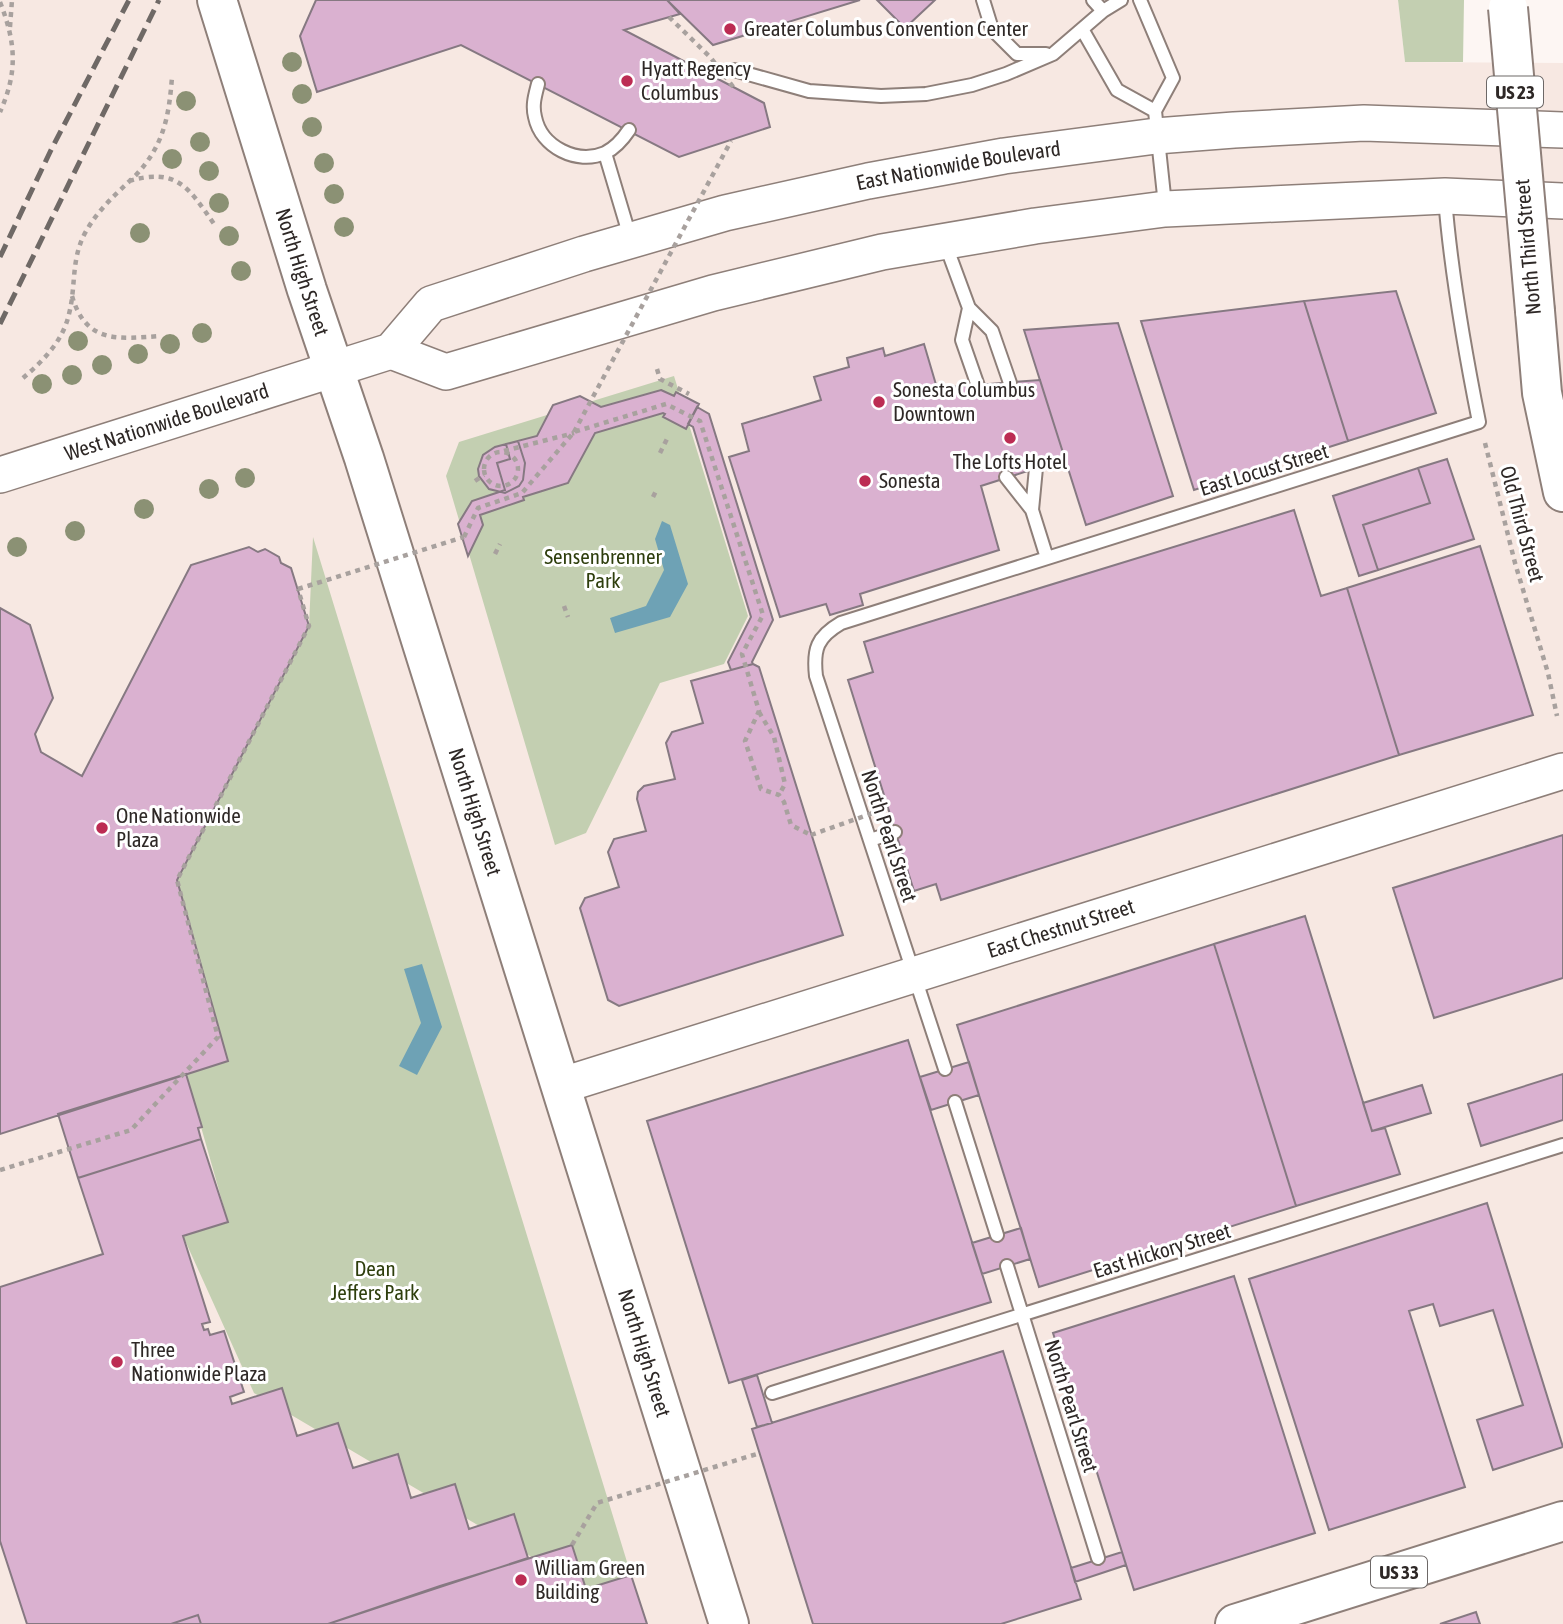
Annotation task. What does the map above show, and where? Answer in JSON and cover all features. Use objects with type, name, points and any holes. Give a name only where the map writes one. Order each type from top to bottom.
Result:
[{"type":"main road","name":"North High Street","points":[[217,0],[364,458],[729,1624]]},
{"type":"main road","name":"North Third Street","points":[[1508,4],[1542,393],[1563,492]]},
{"type":"main road","name":"East Nationwide Boulevard","points":[[391,351],[430,304],[631,241],[726,213],[868,181],[1004,156],[1155,123],[1364,123],[1563,130]]},
{"type":"main road","points":[[334,369],[391,351],[446,372],[713,293],[882,252],[1035,226],[1165,209],[1445,196],[1563,201]]},
{"type":"main road","name":"West Nationwide Boulevard","points":[[0,475],[334,369]]},
{"type":"main road","name":"East Chestnut Street","points":[[560,1086],[1563,771]]},
{"type":"main road","name":"US 33","points":[[1235,1624],[1563,1521]]},
{"type":"lane","points":[[983,0],[992,29],[1017,54],[1053,54]]},
{"type":"lane","points":[[1093,0],[1103,11]]},
{"type":"lane","points":[[734,70],[809,91],[881,96],[926,94],[995,78],[1053,54],[1103,11],[1121,0]]},
{"type":"lane","points":[[1140,0],[1173,78],[1155,123],[1165,209]]},
{"type":"lane","points":[[1082,29],[1117,90],[1155,123]]},
{"type":"lane","points":[[538,84],[533,101],[535,119],[542,135],[555,147],[570,155],[605,153],[619,143],[629,130]]},
{"type":"lane","points":[[605,153],[631,241]]},
{"type":"lane","points":[[1445,196],[1461,336],[1479,422]]},
{"type":"lane","points":[[944,241],[968,308],[992,331],[1010,383]]},
{"type":"lane","points":[[968,308],[962,340],[978,386]]},
{"type":"lane","name":"East Locust Street","points":[[841,623],[1479,422]]},
{"type":"lane","points":[[1032,510],[1036,468]]},
{"type":"lane","points":[[1006,477],[1032,510],[1047,558]]},
{"type":"lane","name":"North Pearl Street","points":[[841,623],[826,632],[817,646],[814,660],[816,676],[945,1069]]},
{"type":"lane","points":[[870,840],[895,832]]},
{"type":"lane","points":[[955,1102],[998,1235]]},
{"type":"lane","name":"East Hickory Street","points":[[772,1393],[1563,1145]]},
{"type":"lane","name":"North Pearl Street","points":[[1007,1266],[1098,1558]]},
{"type":"path","points":[[10,34],[12,0]]},
{"type":"path","points":[[0,2],[14,49],[10,90],[0,112]]},
{"type":"path","points":[[669,17],[711,58],[734,88]]},
{"type":"path","points":[[23,378],[44,360],[61,335],[69,314],[74,262],[82,239],[105,204],[152,155],[162,136],[168,120],[172,77]]},
{"type":"path","points":[[0,1170],[131,1130],[218,1037],[177,880],[309,625],[298,589],[464,537],[478,508],[522,493],[574,432],[731,141]]},
{"type":"path","points":[[129,181],[156,175],[183,184],[214,224]]},
{"type":"path","points":[[71,291],[81,320],[98,332],[115,337],[160,336]]},
{"type":"path","points":[[657,369],[660,379],[689,394]]},
{"type":"path","points":[[475,481],[484,475],[487,459],[497,453],[666,404],[700,421],[763,615],[742,654],[758,711],[774,737],[785,784],[779,795]]},
{"type":"path","name":"Old Third Street","points":[[1479,422],[1515,563],[1548,673],[1557,716]]},
{"type":"path","points":[[660,453],[667,439]]},
{"type":"path","points":[[484,475],[491,483],[501,487],[516,479],[518,467],[513,457],[502,452],[497,453]]},
{"type":"path","points":[[653,497],[657,489]]},
{"type":"path","points":[[495,554],[500,544]]},
{"type":"path","points":[[549,557],[552,564]]},
{"type":"path","points":[[564,606],[568,617]]},
{"type":"path","points":[[758,711],[745,741],[761,789],[779,795],[791,825],[811,835],[887,808]]},
{"type":"path","points":[[572,1545],[597,1503],[760,1452]]},
{"type":"shaded area","points":[[0,0],[1398,0],[1405,62],[1563,63],[1563,1624],[0,1624]]},
{"type":"green space","points":[[1398,0],[1464,0],[1463,62],[1405,62]]},
{"type":"green space","name":"Sensenbrenner Park","points":[[674,376],[748,616],[724,664],[660,683],[586,833],[555,845],[446,476],[459,442]]},
{"type":"green space","name":"Dean Jeffers Park","points":[[313,537],[631,1575],[586,1589],[254,1393],[183,1236],[228,1222],[186,1074],[177,880],[309,626]]},
{"type":"water","points":[[662,521],[670,525],[688,584],[670,617],[615,633],[610,618],[646,606],[664,570],[655,539]]},
{"type":"water","points":[[422,964],[442,1027],[417,1075],[399,1066],[421,1023],[404,969]]},
{"type":"building","name":"Hyatt Regency Columbus","points":[[316,0],[667,0],[680,14],[624,30],[764,103],[770,127],[679,157],[461,45],[317,92],[300,36]]},
{"type":"building","name":"Greater Columbus Convention Center","points":[[667,0],[860,0],[713,45]]},
{"type":"building","name":"Greater Columbus Convention Center","points":[[877,0],[935,0],[905,28]]},
{"type":"building","points":[[1396,291],[1436,413],[1348,441],[1304,301]]},
{"type":"building","points":[[1304,301],[1348,441],[1194,490],[1141,321]]},
{"type":"building","points":[[1118,323],[1173,496],[1086,525],[1024,330]]},
{"type":"building","name":"Sonesta","points":[[924,344],[937,388],[1040,380],[1065,459],[981,486],[999,550],[860,594],[863,605],[830,615],[826,604],[780,617],[729,457],[749,451],[742,424],[821,400],[814,377],[849,367],[847,358],[883,348],[885,356]]},
{"type":"building","points":[[661,390],[674,396],[676,392],[699,404],[686,429],[663,417],[663,413],[595,433],[568,483],[523,497],[524,500],[480,515],[483,525],[468,556],[458,524],[472,501],[505,490],[497,463],[510,459],[506,444],[537,436],[553,405],[580,396],[601,407]]},
{"type":"building","points":[[697,407],[709,414],[773,620],[753,664],[731,670],[728,662],[751,617],[693,427],[688,424]]},
{"type":"building","points":[[518,441],[525,463],[523,480],[519,486],[505,493],[489,489],[479,476],[478,469],[483,455],[495,447]]},
{"type":"building","points":[[1447,459],[1474,539],[1378,570],[1363,525],[1430,503],[1418,468]]},
{"type":"building","points":[[1418,468],[1430,503],[1363,525],[1378,570],[1359,576],[1333,496]]},
{"type":"building","points":[[1294,510],[1321,596],[1347,588],[1399,755],[941,900],[936,884],[914,891],[848,680],[873,672],[864,642]]},
{"type":"building","points":[[1480,546],[1533,715],[1399,755],[1347,588]]},
{"type":"building","name":"One Nationwide Plaza","points":[[249,547],[258,552],[265,549],[291,568],[309,626],[177,880],[228,1061],[0,1134],[0,608],[30,625],[53,698],[35,734],[41,752],[82,776],[191,565]]},
{"type":"building","points":[[753,664],[759,667],[843,935],[619,1006],[608,1000],[580,908],[585,898],[619,887],[608,852],[614,839],[646,831],[637,799],[638,792],[644,786],[675,779],[666,743],[672,732],[703,723],[691,681]]},
{"type":"building","points":[[1563,835],[1563,978],[1434,1018],[1393,888]]},
{"type":"building","points":[[1305,916],[1372,1131],[1385,1128],[1400,1174],[1296,1206],[1214,944]]},
{"type":"building","points":[[1214,944],[1296,1206],[1039,1287],[957,1025]]},
{"type":"building","points":[[908,1040],[991,1302],[729,1383],[647,1121]]},
{"type":"building","points":[[969,1062],[979,1095],[931,1110],[920,1077]]},
{"type":"building","points":[[186,1074],[202,1127],[198,1128],[201,1139],[78,1178],[58,1114]]},
{"type":"building","points":[[1563,1074],[1563,1120],[1481,1146],[1468,1104]]},
{"type":"building","points":[[1422,1085],[1431,1113],[1372,1131],[1363,1103]]},
{"type":"building","name":"Three Nationwide Plaza","points":[[201,1139],[228,1222],[183,1236],[210,1322],[202,1324],[204,1330],[208,1329],[210,1335],[224,1331],[244,1392],[230,1397],[232,1404],[282,1388],[297,1436],[338,1423],[353,1468],[398,1454],[411,1498],[455,1484],[469,1529],[514,1514],[528,1558],[328,1624],[201,1624],[198,1615],[171,1624],[27,1624],[0,1541],[0,1287],[103,1254],[78,1178]]},
{"type":"building","points":[[1487,1203],[1563,1447],[1493,1470],[1477,1420],[1523,1405],[1493,1310],[1440,1326],[1433,1304],[1409,1311],[1465,1487],[1329,1530],[1249,1279]]},
{"type":"building","points":[[1021,1228],[1030,1259],[982,1274],[972,1243]]},
{"type":"building","points":[[1234,1276],[1315,1533],[1134,1590],[1053,1333]]},
{"type":"building","points":[[1003,1351],[1081,1599],[1001,1624],[813,1624],[752,1429]]},
{"type":"building","points":[[757,1375],[772,1423],[757,1427],[742,1380]]},
{"type":"building","name":"William Green Building","points":[[572,1545],[586,1589],[631,1575],[647,1624],[328,1624],[440,1586]]},
{"type":"building","points":[[1122,1552],[1126,1565],[1075,1582],[1071,1568]]},
{"type":"building","points":[[1476,1612],[1480,1624],[1440,1624]]},
{"type":"building","points":[[198,1615],[201,1624],[171,1624]]},
{"type":"railway","points":[[0,257],[51,150],[129,0]]},
{"type":"railway","points":[[0,324],[159,0]]},
{"type":"place","name":"Greater Columbus Convention Center","points":[[730,29]]},
{"type":"place","name":"Hyatt Regency Columbus","points":[[627,81]]},
{"type":"place","name":"Sonesta Columbus Downtown","points":[[879,402]]},
{"type":"place","name":"The Lofts Hotel","points":[[1010,438]]},
{"type":"place","name":"Sonesta","points":[[865,481]]},
{"type":"place","name":"One Nationwide Plaza","points":[[102,828]]},
{"type":"place","name":"Three Nationwide Plaza","points":[[117,1362]]},
{"type":"place","name":"William Green Building","points":[[521,1580]]}]
